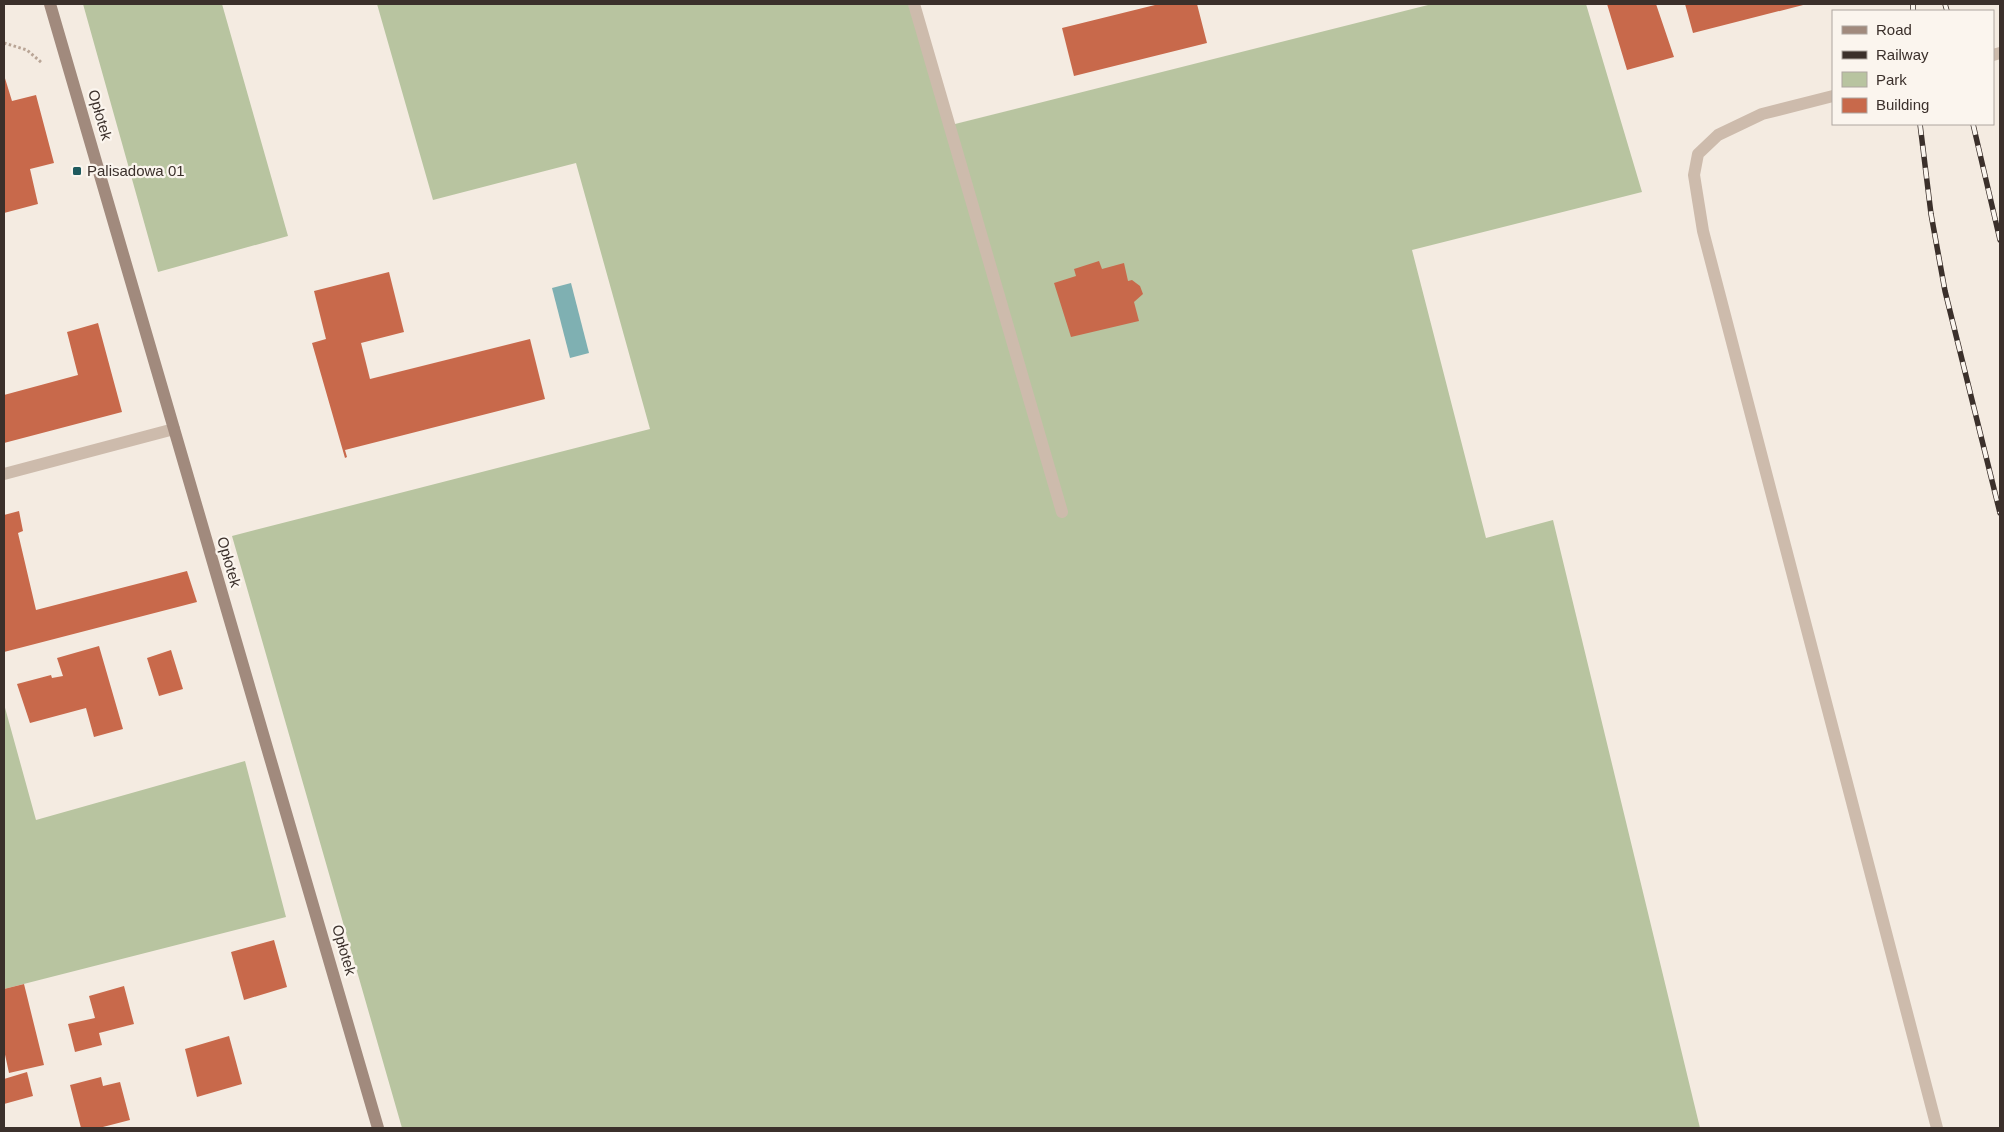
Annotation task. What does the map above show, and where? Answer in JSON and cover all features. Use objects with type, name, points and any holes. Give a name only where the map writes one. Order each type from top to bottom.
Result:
[{"type":"street","name":"Opłotek","points":[[50,4],[378,1128]]},
{"type":"lane","points":[[914,4],[1062,512]]},
{"type":"lane","points":[[1832,96],[1762,114],[1718,135],[1698,154],[1694,175],[1703,231],[1937,1128]]},
{"type":"lane","points":[[4,474],[174,429]]},
{"type":"green space","points":[[83,4],[222,4],[288,236],[158,272]]},
{"type":"green space","points":[[377,4],[919,4],[951,125],[1432,4],[1586,4],[1642,192],[1412,250],[1486,538],[1553,520],[1700,1128],[402,1128],[232,536],[650,429],[576,163],[433,200]]},
{"type":"green space","points":[[4,704],[36,820],[245,761],[286,917],[4,989]]},
{"type":"water","points":[[571,283],[589,353],[570,358],[552,288]]},
{"type":"building","points":[[1159,4],[1197,4],[1207,43],[1074,76],[1062,28]]},
{"type":"building","points":[[1607,4],[1656,4],[1674,57],[1627,70]]},
{"type":"building","points":[[1685,4],[1807,4],[1693,33]]},
{"type":"building","points":[[4,75],[12,101],[36,95],[54,163],[30,169],[38,204],[4,213]]},
{"type":"building","points":[[1099,261],[1102,269],[1124,263],[1128,281],[1132,280],[1140,286],[1143,294],[1134,302],[1139,321],[1071,337],[1054,283],[1076,276],[1074,269]]},
{"type":"building","points":[[389,272],[404,332],[361,343],[370,379],[530,339],[545,399],[345,450],[347,457],[345,458],[312,343],[326,339],[314,291]]},
{"type":"building","points":[[98,323],[122,412],[4,443],[4,395],[78,375],[67,332]]},
{"type":"building","points":[[19,511],[23,531],[18,533],[36,610],[187,571],[197,602],[4,652],[4,515]]},
{"type":"building","points":[[99,646],[123,729],[94,737],[86,708],[30,723],[17,684],[51,675],[52,678],[63,676],[57,658]]},
{"type":"building","points":[[171,650],[183,689],[159,696],[147,658]]},
{"type":"building","points":[[274,940],[287,987],[244,1000],[231,952]]},
{"type":"building","points":[[24,984],[44,1065],[9,1073],[4,1050],[4,989]]},
{"type":"building","points":[[124,986],[134,1024],[99,1033],[102,1045],[75,1052],[68,1024],[95,1018],[89,996]]},
{"type":"building","points":[[229,1036],[242,1084],[197,1097],[185,1049]]},
{"type":"building","points":[[27,1072],[33,1096],[4,1104],[4,1079]]},
{"type":"building","points":[[101,1077],[103,1086],[120,1082],[130,1120],[99,1128],[81,1128],[70,1085]]},
{"type":"railway","points":[[1913,4],[1913,10]]},
{"type":"railway","points":[[1945,4],[1947,10]]},
{"type":"railway","points":[[1920,125],[1931,214],[1945,291],[2000,513]]},
{"type":"railway","points":[[1973,125],[2000,240]]},
{"type":"place","name":"Palisadowa 01","points":[[77,171]]}]
